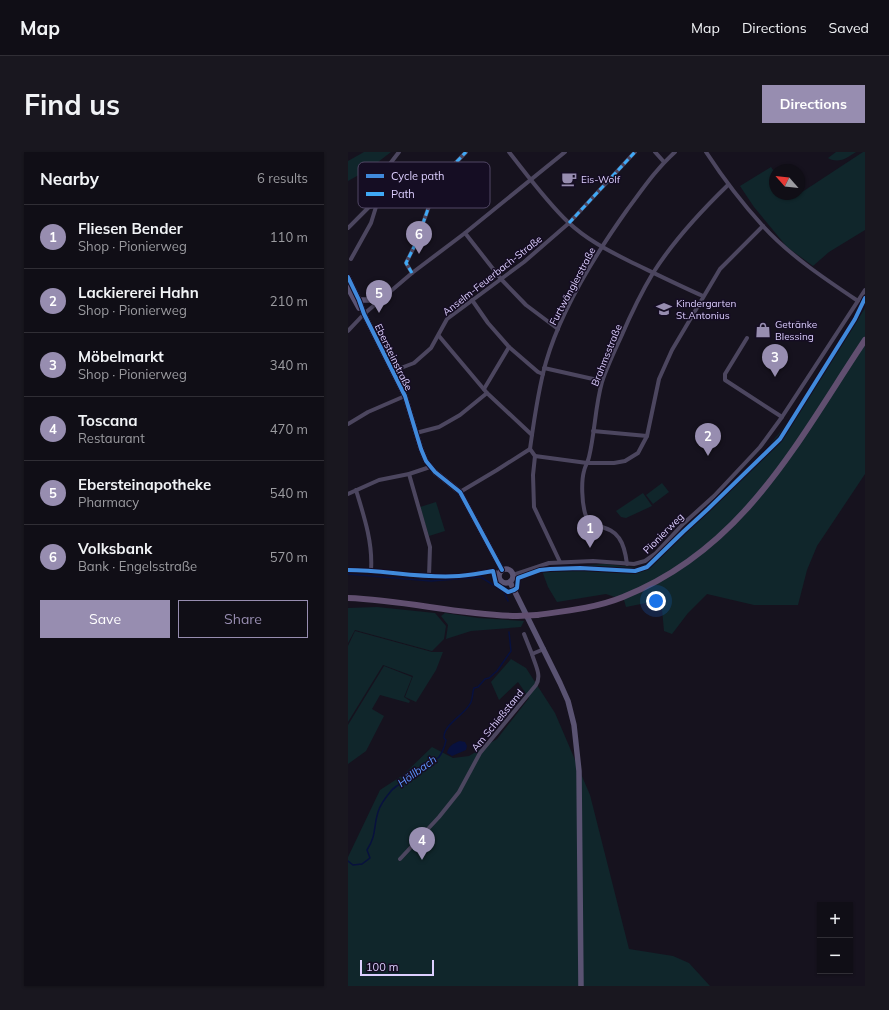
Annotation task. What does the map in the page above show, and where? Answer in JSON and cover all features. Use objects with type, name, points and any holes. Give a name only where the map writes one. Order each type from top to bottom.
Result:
[{"type":"main road","points":[[348,598],[401,602],[492,616],[517,616],[538,615],[582,609],[622,598],[653,584],[683,566],[710,546],[733,524],[762,492],[796,446],[865,340]]},
{"type":"street","points":[[392,162],[399,152]]},
{"type":"street","points":[[456,162],[466,152]]},
{"type":"street","points":[[509,152],[548,201],[569,223],[602,247],[703,296]]},
{"type":"street","points":[[348,331],[364,314],[412,273],[465,233],[565,152]]},
{"type":"street","name":"Anselm-Feuerbach-Straße","points":[[393,371],[414,363],[432,348],[447,319],[524,262],[569,223],[635,152]]},
{"type":"street","points":[[655,152],[664,162]]},
{"type":"street","name":"Furtwänglerstraße","points":[[530,449],[544,368],[558,329],[575,294],[602,247],[647,183],[664,162],[675,152]]},
{"type":"street","points":[[706,152],[728,185],[763,226],[796,257],[858,301]]},
{"type":"street","name":"Brahmsstraße","points":[[627,564],[620,538],[605,527],[592,524],[588,521],[585,514],[582,487],[584,470],[589,458],[598,397],[602,381],[624,329],[653,273],[685,230],[728,185]]},
{"type":"street","points":[[348,228],[368,208]]},
{"type":"street","points":[[351,259],[370,223],[374,208]]},
{"type":"street","points":[[412,273],[406,263],[416,242],[428,208]]},
{"type":"street","points":[[535,456],[586,463],[614,463],[625,461],[638,453],[647,436],[657,388],[672,350],[715,276],[727,260],[763,226]]},
{"type":"street","points":[[465,233],[502,279],[526,305],[558,329]]},
{"type":"street","name":"Ebersteinstraße","points":[[348,277],[360,300],[364,314]]},
{"type":"street","name":"Ebersteinstraße","points":[[348,288],[364,314],[405,396],[420,448],[430,467],[460,492],[500,571],[499,578],[501,582],[510,582],[544,649],[568,701],[574,725],[579,771],[581,986]]},
{"type":"street","name":"Pionierweg","points":[[513,575],[549,562],[594,561],[634,564],[645,561],[655,554],[683,524],[714,496],[760,447],[782,417],[865,290]]},
{"type":"street","points":[[360,300],[371,300],[387,295]]},
{"type":"street","points":[[472,300],[488,323],[509,347],[538,372],[543,374]]},
{"type":"street","points":[[439,336],[485,391],[532,435]]},
{"type":"street","points":[[747,338],[725,374],[725,380],[782,417]]},
{"type":"street","points":[[416,433],[439,427],[460,415],[485,391],[509,347]]},
{"type":"street","points":[[544,368],[602,381]]},
{"type":"street","points":[[348,424],[368,412],[405,396]]},
{"type":"street","points":[[593,431],[647,436]]},
{"type":"street","points":[[460,492],[530,449],[535,456],[533,475],[534,507],[560,562]]},
{"type":"street","points":[[348,494],[379,480],[409,474],[430,467]]},
{"type":"street","points":[[409,474],[430,547],[429,576]]},
{"type":"street","points":[[356,490],[368,531],[372,563],[371,570]]},
{"type":"street","points":[[348,570],[371,570],[429,576],[459,576],[509,569],[513,575],[510,582]]},
{"type":"street","name":"Am Schießstand","points":[[400,859],[439,817],[459,792],[480,752],[539,680],[539,675],[524,634]]},
{"type":"street","points":[[532,654],[544,649]]},
{"type":"green space","points":[[364,152],[391,152],[378,162],[358,162],[358,175],[348,181],[348,161]]},
{"type":"green space","points":[[836,152],[856,152],[839,160],[832,160],[828,158]]},
{"type":"green space","points":[[865,152],[865,230],[829,252],[813,266],[787,247],[754,207],[740,186],[769,168],[769,200],[805,200],[805,190]]},
{"type":"green space","points":[[865,308],[865,474],[817,546],[807,570],[798,605],[754,605],[707,594],[688,613],[672,634],[664,631],[662,609],[646,603],[626,607],[624,600],[606,594],[557,602],[548,587],[541,568],[605,564],[639,568],[651,561],[762,454],[780,432],[843,343]]},
{"type":"green space","points":[[662,483],[669,492],[653,504],[646,495]]},
{"type":"green space","points":[[643,493],[652,506],[626,518],[621,517],[616,511]]},
{"type":"green space","points":[[436,502],[445,531],[429,536],[420,507]]},
{"type":"green space","points":[[377,607],[435,613],[446,626],[444,639],[432,651],[355,630],[348,643],[348,608]]},
{"type":"green space","points":[[445,613],[478,618],[524,621],[521,627],[471,631],[446,639],[448,625],[441,616]]},
{"type":"green space","points":[[355,631],[432,652],[443,652],[436,670],[416,702],[405,697],[413,676],[383,665],[348,722],[348,646]]},
{"type":"green space","points":[[511,659],[526,668],[555,713],[590,795],[629,949],[673,956],[689,963],[710,986],[348,986],[348,857],[380,790],[403,775],[432,747],[453,758],[469,756],[497,739],[529,698],[518,682],[499,700],[491,682]]},
{"type":"green space","points":[[384,666],[412,677],[404,697],[410,701],[409,703],[380,695],[372,709],[384,716],[366,751],[348,764],[348,725]]},
{"type":"shaded area","points":[[460,741],[465,742],[467,746],[466,750],[452,756],[447,753],[451,746]]},
{"type":"waterway","name":"Höllbach","points":[[348,574],[431,581],[481,577],[504,592],[508,601]]},
{"type":"waterway","name":"Höllbach","points":[[348,861],[353,865],[362,864],[370,858],[367,850],[372,840],[379,809],[382,804],[394,788],[439,757],[446,742],[444,738],[447,729],[472,701],[474,688],[478,687],[485,679],[489,678],[497,671],[511,651],[509,632]]},
{"type":"marked path","points":[[456,162],[466,152]]},
{"type":"marked path","points":[[569,223],[635,152]]},
{"type":"marked path","points":[[412,273],[406,263],[416,243],[428,208]]},
{"type":"cycle path","points":[[348,277],[364,314],[405,396],[426,461],[435,472],[460,492],[502,570]]},
{"type":"cycle path","points":[[348,570],[445,577],[463,576],[493,571],[496,584],[508,592],[517,588],[518,578],[540,570],[580,568],[635,571],[647,567],[780,439],[855,319],[865,298]]},
{"type":"place","name":"Eis-Wolf","points":[[569,179]]},
{"type":"place","name":"Volksbank","points":[[419,254]]},
{"type":"place","name":"Kindergarten St.Antonius","points":[[664,309]]},
{"type":"place","name":"Ebersteinapotheke","points":[[379,313]]},
{"type":"place","name":"Getränke Blessing","points":[[763,330]]},
{"type":"place","name":"Möbelmarkt","points":[[775,377]]},
{"type":"place","name":"Lackiererei Hahn","points":[[708,456]]},
{"type":"place","name":"Fliesen Bender","points":[[590,548]]},
{"type":"place","name":"Toscana","points":[[422,860]]}]
